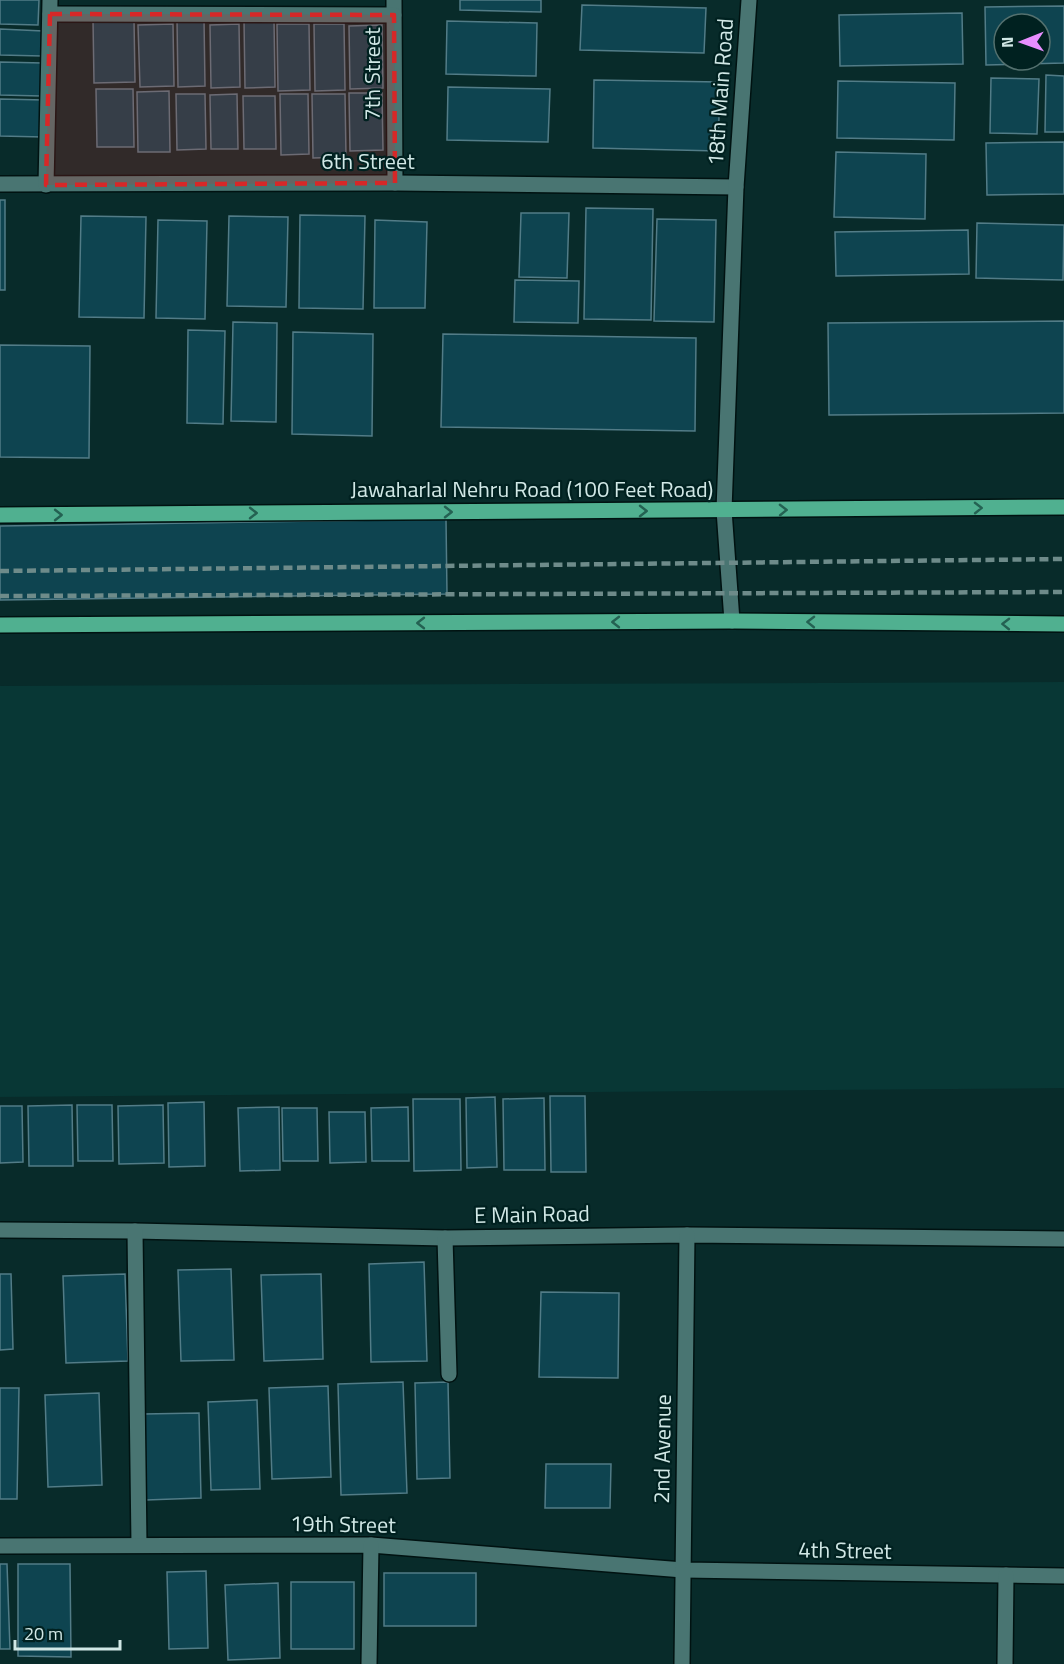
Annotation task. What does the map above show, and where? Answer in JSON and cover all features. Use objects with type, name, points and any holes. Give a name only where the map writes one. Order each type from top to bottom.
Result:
[{"type":"main road","name":"Jawaharlal Nehru Road (100 Feet Road)","points":[[0,515],[1064,507]]},
{"type":"main road","points":[[0,625],[732,621],[1064,624]]},
{"type":"street","name":"18th Main Road","points":[[732,621],[724,510],[736,187],[749,0]]},
{"type":"street","points":[[46,185],[50,7],[394,7]]},
{"type":"street","name":"7th Street","points":[[394,7],[396,183]]},
{"type":"street","name":"6th Street","points":[[0,184],[396,183],[736,187]]},
{"type":"street","name":"E Main Road","points":[[0,1230],[445,1238],[687,1235],[1064,1239]]},
{"type":"street","points":[[135,1231],[139,1545]]},
{"type":"street","name":"2nd Avenue","points":[[682,1664],[687,1235]]},
{"type":"street","points":[[445,1238],[449,1374]]},
{"type":"street","points":[[369,1664],[371,1545]]},
{"type":"street","name":"19th Street","points":[[0,1546],[371,1545],[683,1570]]},
{"type":"street","name":"4th Street","points":[[683,1570],[1006,1575]]},
{"type":"street","points":[[1005,1664],[1006,1575],[1064,1576]]},
{"type":"highlighted area","points":[[50,14],[394,15],[395,183],[46,185]]},
{"type":"shaded area","points":[[1064,682],[1064,1088],[0,1097],[0,686]]},
{"type":"building","points":[[0,0],[39,0],[38,25],[0,24]]},
{"type":"building","points":[[460,0],[541,0],[541,12],[460,10]]},
{"type":"building","points":[[582,5],[706,8],[704,53],[580,50]]},
{"type":"building","points":[[1064,6],[1064,63],[1052,63],[1052,12],[992,12],[992,65],[986,65],[985,7]]},
{"type":"building","points":[[962,13],[963,64],[840,66],[839,15]]},
{"type":"building","points":[[134,19],[135,82],[94,83],[93,20]]},
{"type":"building","points":[[177,19],[204,19],[205,86],[178,87]]},
{"type":"building","points":[[244,20],[274,20],[275,87],[245,88]]},
{"type":"building","points":[[447,21],[537,23],[536,76],[446,74]]},
{"type":"building","points":[[173,24],[174,86],[140,87],[138,25]]},
{"type":"building","points":[[239,24],[240,87],[211,88],[210,25]]},
{"type":"building","points":[[277,24],[309,24],[310,90],[278,91]]},
{"type":"building","points":[[314,24],[344,24],[345,90],[315,91]]},
{"type":"building","points":[[382,25],[383,88],[350,89],[349,26]]},
{"type":"building","points":[[0,29],[43,31],[42,56],[0,55]]},
{"type":"building","points":[[0,62],[42,63],[41,96],[0,95]]},
{"type":"building","points":[[1046,75],[1064,76],[1064,132],[1045,132]]},
{"type":"building","points":[[991,78],[1039,79],[1037,134],[990,133]]},
{"type":"building","points":[[594,80],[720,82],[718,151],[593,148]]},
{"type":"building","points":[[838,81],[955,83],[954,140],[837,138]]},
{"type":"building","points":[[448,87],[550,89],[548,142],[447,140]]},
{"type":"building","points":[[96,89],[133,89],[134,147],[97,147]]},
{"type":"building","points":[[169,91],[170,152],[138,152],[137,92]]},
{"type":"building","points":[[349,93],[382,93],[383,150],[350,151]]},
{"type":"building","points":[[176,94],[205,94],[206,149],[177,150]]},
{"type":"building","points":[[237,94],[238,149],[211,149],[210,95]]},
{"type":"building","points":[[280,94],[308,94],[309,154],[281,155]]},
{"type":"building","points":[[312,94],[345,94],[346,157],[313,158]]},
{"type":"building","points":[[243,96],[275,96],[276,149],[244,149]]},
{"type":"building","points":[[0,99],[44,100],[43,137],[0,136]]},
{"type":"building","points":[[1064,142],[1064,194],[987,195],[986,143]]},
{"type":"building","points":[[836,152],[926,154],[925,219],[834,217]]},
{"type":"building","points":[[0,200],[5,200],[5,290],[0,290]]},
{"type":"building","points":[[586,208],[653,209],[651,320],[584,319]]},
{"type":"building","points":[[521,213],[569,213],[567,278],[519,277]]},
{"type":"building","points":[[300,215],[365,216],[363,309],[299,308]]},
{"type":"building","points":[[81,216],[146,217],[144,318],[79,317]]},
{"type":"building","points":[[229,216],[288,217],[286,307],[227,306]]},
{"type":"building","points":[[657,219],[716,220],[714,322],[654,321]]},
{"type":"building","points":[[158,220],[207,221],[205,319],[156,318]]},
{"type":"building","points":[[375,220],[427,222],[425,308],[374,308]]},
{"type":"building","points":[[977,223],[1064,225],[1063,280],[976,278]]},
{"type":"building","points":[[968,230],[969,274],[836,276],[835,232]]},
{"type":"building","points":[[515,280],[579,281],[578,323],[514,322]]},
{"type":"building","points":[[1064,321],[1064,413],[829,415],[828,323]]},
{"type":"building","points":[[233,322],[277,323],[276,422],[231,421]]},
{"type":"building","points":[[188,330],[225,331],[223,424],[187,423]]},
{"type":"building","points":[[293,332],[373,334],[372,436],[292,434]]},
{"type":"building","points":[[443,334],[696,338],[695,431],[441,427]]},
{"type":"building","points":[[0,345],[90,346],[89,458],[0,457]]},
{"type":"building","points":[[446,519],[447,594],[0,600],[0,526]]},
{"type":"building","points":[[550,1096],[585,1096],[586,1172],[551,1172]]},
{"type":"building","points":[[495,1097],[497,1167],[467,1168],[466,1098]]},
{"type":"building","points":[[544,1098],[545,1170],[504,1170],[503,1099]]},
{"type":"building","points":[[413,1099],[460,1099],[461,1170],[414,1171]]},
{"type":"building","points":[[204,1102],[205,1166],[169,1167],[168,1103]]},
{"type":"building","points":[[72,1105],[73,1166],[29,1166],[28,1106]]},
{"type":"building","points":[[77,1105],[112,1105],[113,1161],[78,1161]]},
{"type":"building","points":[[163,1105],[164,1163],[119,1164],[118,1106]]},
{"type":"building","points":[[0,1106],[22,1106],[23,1162],[0,1163]]},
{"type":"building","points":[[279,1107],[280,1170],[240,1171],[238,1108]]},
{"type":"building","points":[[408,1107],[409,1161],[372,1161],[371,1108]]},
{"type":"building","points":[[282,1108],[317,1108],[318,1161],[283,1161]]},
{"type":"building","points":[[329,1112],[365,1112],[366,1162],[330,1163]]},
{"type":"building","points":[[424,1262],[427,1361],[371,1362],[369,1264]]},
{"type":"building","points":[[231,1269],[234,1360],[181,1361],[178,1270]]},
{"type":"building","points":[[0,1274],[11,1274],[13,1349],[0,1350]]},
{"type":"building","points":[[125,1274],[128,1361],[66,1363],[63,1276]]},
{"type":"building","points":[[321,1274],[323,1359],[264,1361],[261,1275]]},
{"type":"building","points":[[541,1292],[619,1293],[618,1378],[539,1377]]},
{"type":"building","points":[[403,1382],[407,1493],[341,1495],[338,1384]]},
{"type":"building","points":[[448,1382],[450,1478],[417,1479],[415,1383]]},
{"type":"building","points":[[328,1386],[331,1477],[272,1479],[269,1388]]},
{"type":"building","points":[[0,1388],[19,1388],[17,1499],[0,1499]]},
{"type":"building","points":[[99,1393],[102,1485],[48,1487],[45,1395]]},
{"type":"building","points":[[257,1400],[260,1489],[211,1490],[208,1402]]},
{"type":"building","points":[[199,1413],[201,1498],[146,1500],[144,1414]]},
{"type":"building","points":[[546,1464],[611,1464],[610,1508],[545,1508]]},
{"type":"building","points":[[0,1564],[7,1564],[10,1649],[0,1649]]},
{"type":"building","points":[[18,1564],[70,1564],[71,1657],[18,1656]]},
{"type":"building","points":[[206,1571],[208,1648],[169,1649],[167,1572]]},
{"type":"building","points":[[384,1573],[476,1573],[476,1626],[384,1626]]},
{"type":"building","points":[[291,1582],[354,1582],[354,1649],[291,1649]]},
{"type":"building","points":[[278,1583],[280,1658],[228,1660],[225,1585]]},
{"type":"railway","points":[[0,571],[1064,559]]},
{"type":"railway","points":[[0,596],[1064,592]]}]
